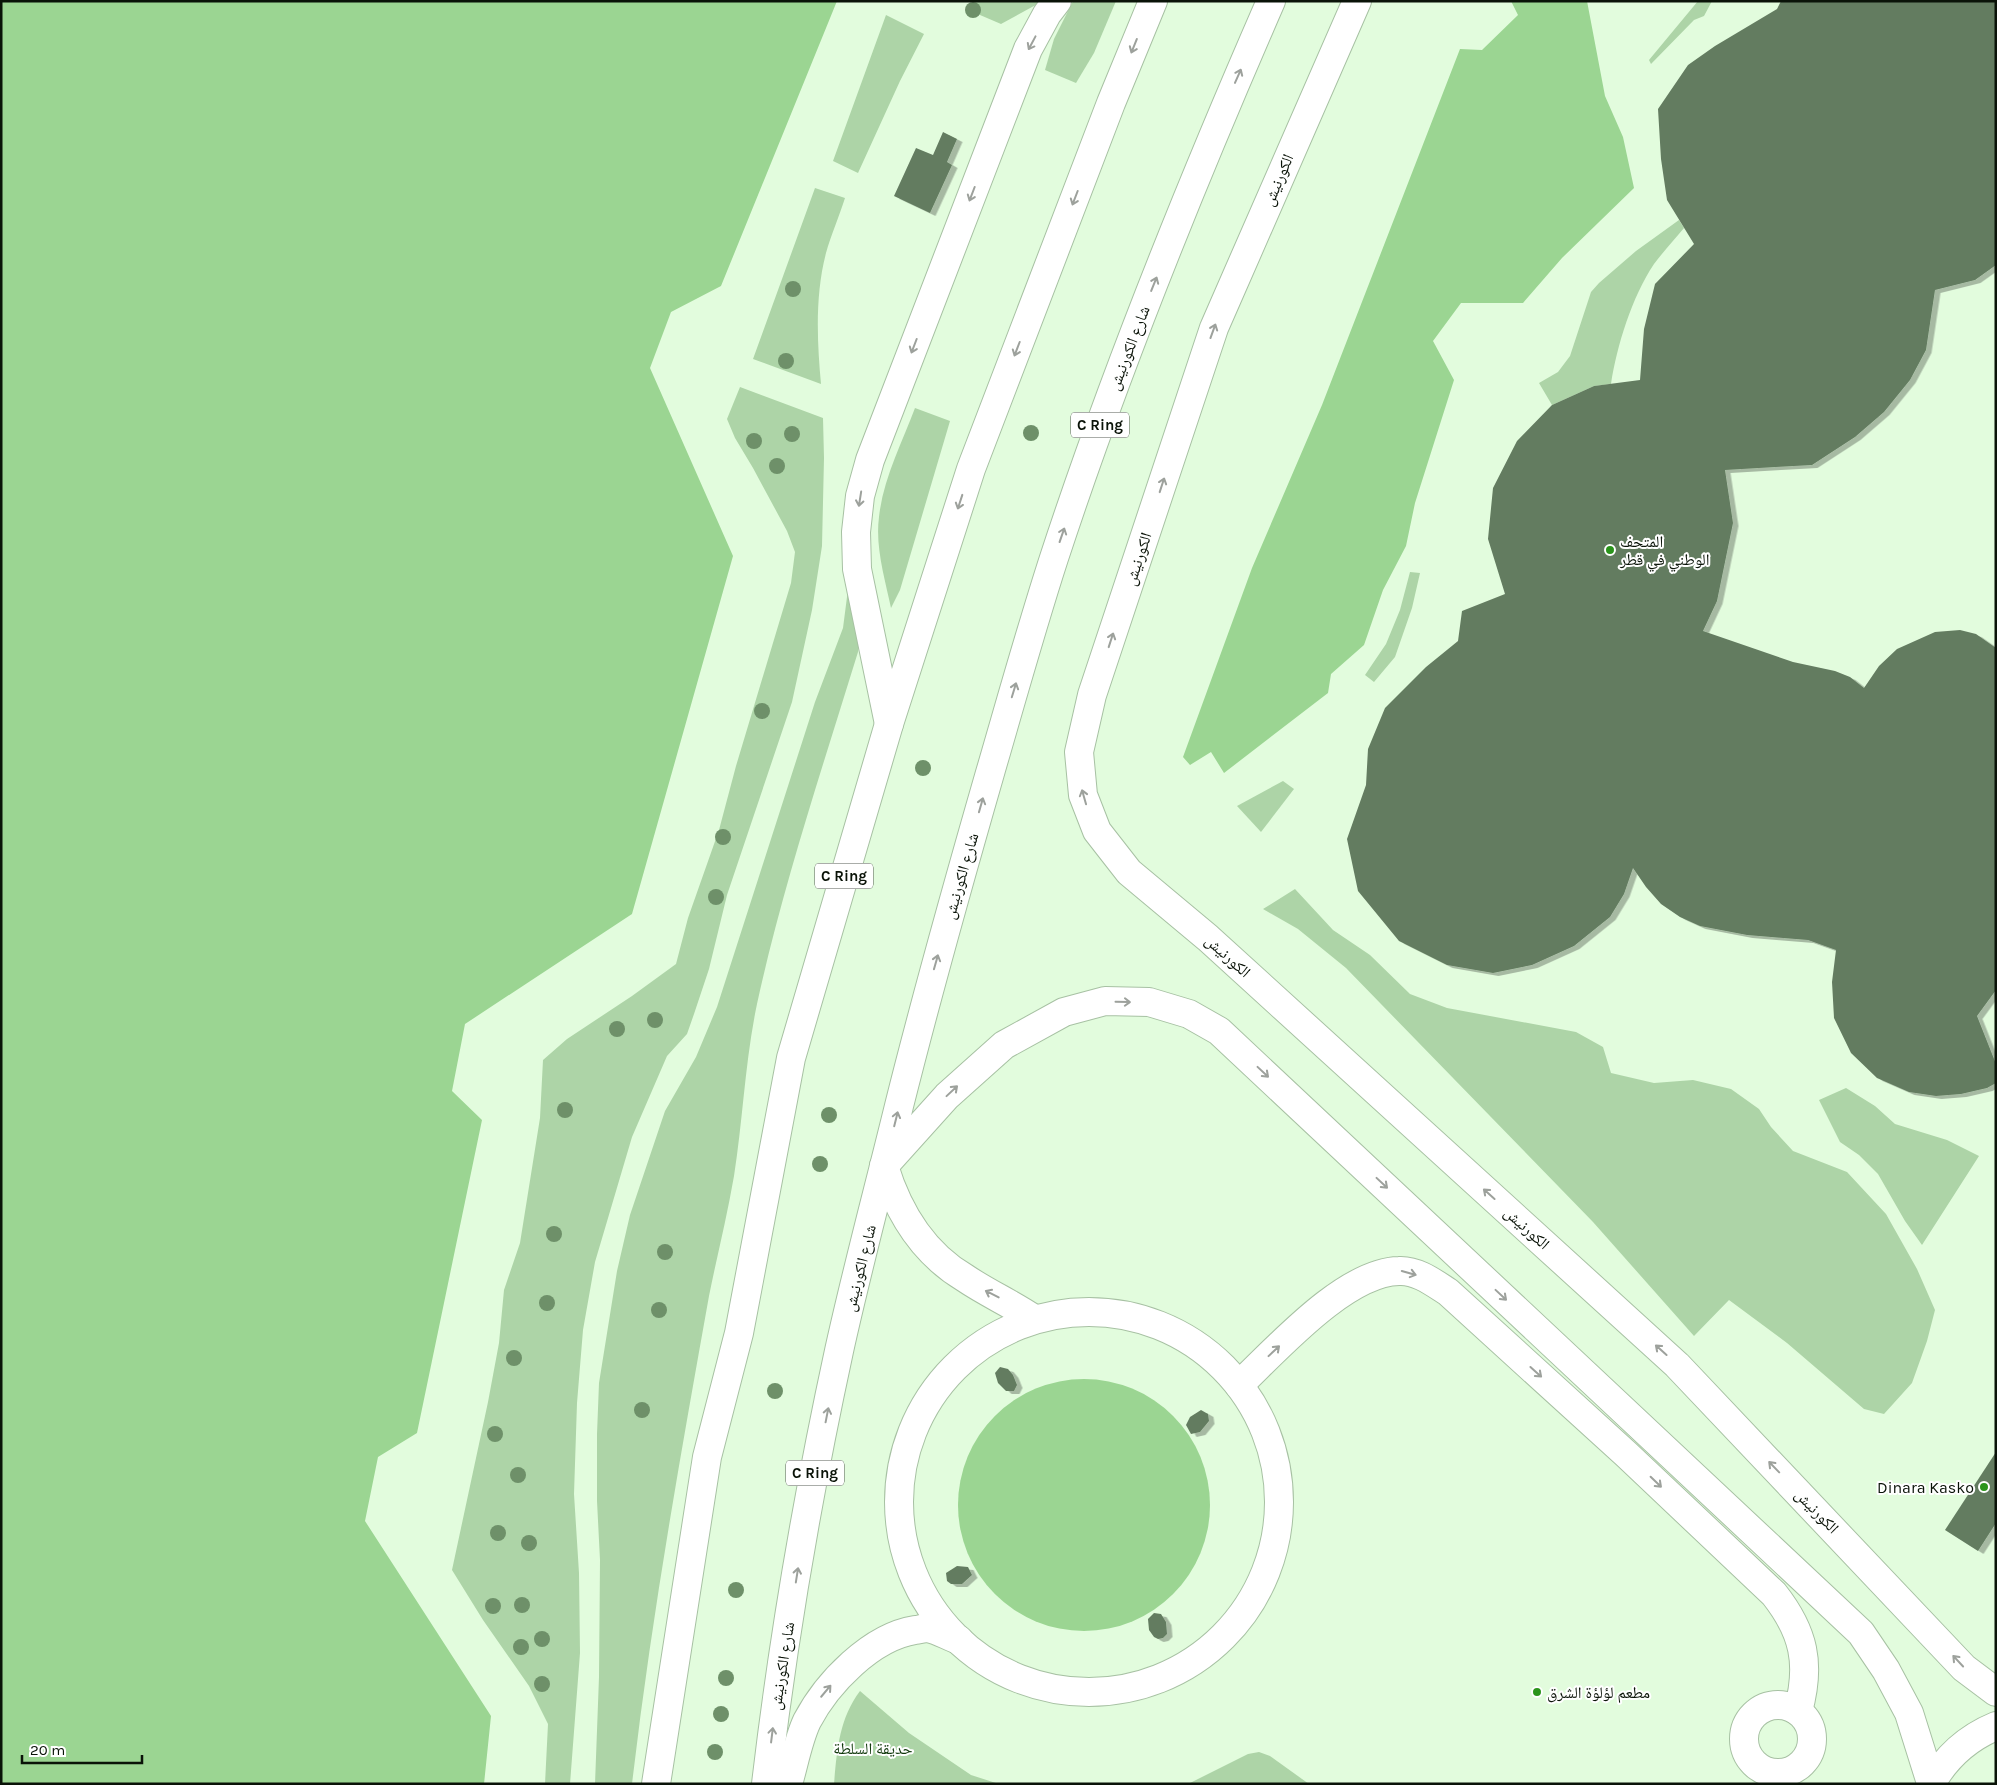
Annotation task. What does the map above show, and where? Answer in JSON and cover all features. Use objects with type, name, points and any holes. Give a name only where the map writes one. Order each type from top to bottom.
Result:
[{"type":"main road","points":[[889,724],[857,569],[856,532],[860,496],[870,460],[1028,49],[1056,1]]},
{"type":"main road","name":"C Ring","points":[[656,1784],[707,1457],[739,1333],[791,1058],[889,724],[971,469],[1108,112],[1153,1]]},
{"type":"main road","name":"شارع الكورنيش","points":[[766,1784],[773,1723],[803,1536],[840,1350],[932,977],[1052,563],[1131,342],[1218,120],[1270,1]]},
{"type":"main road","name":"الكورنيش","points":[[1356,1],[1214,328],[1092,695],[1079,752],[1083,795],[1097,831],[1129,872],[1208,938],[1677,1365],[1964,1668],[1996,1692]]},
{"type":"main road","points":[[1034,1318],[963,1278],[926,1246],[893,1194],[884,1166],[947,1096],[1004,1045],[1064,1012],[1105,1002],[1149,1002],[1189,1014],[1219,1031],[1861,1633],[1886,1670],[1908,1713],[1931,1783]]},
{"type":"main road","points":[[1239,1385],[1312,1316],[1344,1292],[1370,1276],[1401,1271],[1423,1277],[1448,1292],[1626,1454],[1774,1594],[1797,1629],[1803,1649],[1804,1690],[1798,1711]]},
{"type":"main road","points":[[1073,1311],[1113,1312],[1152,1322],[1188,1339],[1215,1360],[1239,1385],[1258,1414],[1269,1442],[1277,1471],[1279,1518],[1270,1564],[1249,1606],[1218,1642],[1180,1670],[1135,1687],[1089,1692],[1042,1686],[998,1668],[959,1640],[928,1602],[907,1556],[899,1507],[904,1457],[921,1411],[950,1371],[989,1339],[1034,1318],[1073,1311]]},
{"type":"main road","points":[[788,1784],[806,1723],[819,1700],[833,1683],[869,1651],[887,1639],[903,1632],[927,1628],[959,1640]]},
{"type":"main road","points":[[1773,1705],[1786,1705],[1798,1711],[1806,1719],[1812,1731],[1812,1744],[1808,1756],[1791,1778],[1764,1770],[1754,1763],[1746,1753],[1744,1740],[1746,1728],[1752,1717],[1761,1708],[1773,1705]]},
{"type":"main road","points":[[1931,1783],[1945,1762],[1962,1744],[1996,1726]]},
{"type":"green space","points":[[974,1],[1043,1],[1001,24],[966,9]]},
{"type":"green space","points":[[1073,1],[1116,1],[1094,53],[1076,83],[1045,70],[1054,39]]},
{"type":"green space","points":[[1698,1],[1712,1],[1704,16],[1694,20],[1651,64],[1649,60]]},
{"type":"green space","points":[[886,15],[924,34],[900,81],[858,173],[833,161]]},
{"type":"green space","points":[[815,188],[845,198],[830,239],[822,269],[818,335],[821,384],[753,359]]},
{"type":"green space","points":[[1679,220],[1684,228],[1654,264],[1632,306],[1621,338],[1611,384],[1594,386],[1552,405],[1539,383],[1558,372],[1570,356],[1591,292],[1636,251]]},
{"type":"green space","points":[[740,387],[823,418],[822,546],[812,610],[792,702],[727,895],[709,969],[687,1034],[667,1056],[632,1137],[595,1262],[583,1330],[577,1403],[574,1494],[579,1573],[580,1653],[570,1784],[545,1784],[548,1724],[529,1686],[483,1620],[452,1570],[499,1343],[504,1290],[520,1243],[540,1118],[543,1060],[567,1039],[676,964],[688,918],[719,830],[736,766],[791,583],[795,552],[787,531],[735,438],[727,419]]},
{"type":"green space","points":[[915,408],[950,421],[900,590],[891,608],[879,551],[879,517],[884,489]]},
{"type":"green space","points":[[851,566],[863,612],[858,652],[791,871],[757,1004],[734,1176],[709,1296],[677,1478],[648,1661],[632,1784],[595,1784],[599,1677],[600,1560],[597,1501],[597,1434],[599,1383],[617,1271],[630,1215],[665,1111],[696,1057],[717,1007],[815,702],[843,628]]},
{"type":"green space","points":[[1410,572],[1420,573],[1412,608],[1395,657],[1374,682],[1365,675],[1386,644],[1400,610]]},
{"type":"green space","points":[[1283,781],[1294,789],[1261,832],[1237,806]]},
{"type":"green space","points":[[1295,889],[1333,930],[1370,955],[1410,994],[1447,1008],[1576,1032],[1603,1047],[1611,1073],[1654,1083],[1693,1080],[1731,1089],[1759,1109],[1771,1127],[1793,1151],[1847,1172],[1886,1214],[1917,1269],[1935,1310],[1927,1341],[1912,1383],[1884,1414],[1864,1409],[1787,1343],[1729,1300],[1694,1336],[1593,1222],[1346,968],[1298,929],[1263,909]]},
{"type":"green space","points":[[1846,1088],[1875,1106],[1895,1124],[1947,1140],[1979,1156],[1922,1245],[1905,1221],[1878,1174],[1859,1155],[1840,1142],[1819,1100]]},
{"type":"green space","name":"حديقة السلطة","points":[[860,1691],[909,1733],[971,1775],[999,1784],[834,1784],[838,1747],[843,1724]]},
{"type":"green space","points":[[1259,1752],[1270,1756],[1309,1784],[1188,1784],[1248,1754]]},
{"type":"shaded area","points":[[1,1],[837,1],[721,286],[671,312],[650,368],[733,556],[632,914],[465,1024],[452,1091],[482,1120],[417,1433],[378,1457],[365,1521],[491,1716],[484,1784],[1,1784]]},
{"type":"shaded area","points":[[1511,1],[1587,1],[1605,96],[1623,137],[1634,188],[1562,258],[1523,303],[1461,303],[1433,341],[1454,380],[1415,503],[1406,546],[1383,590],[1364,645],[1331,674],[1328,693],[1224,773],[1211,752],[1190,765],[1183,757],[1252,568],[1322,405],[1460,49],[1482,50],[1518,15]]},
{"type":"shaded area","points":[[1072,1379],[1096,1379],[1121,1384],[1144,1394],[1164,1407],[1182,1425],[1195,1445],[1205,1468],[1210,1493],[1208,1530],[1201,1553],[1182,1585],[1164,1603],[1144,1616],[1121,1626],[1096,1631],[1072,1631],[1047,1626],[1024,1616],[1004,1603],[986,1585],[973,1565],[963,1542],[958,1517],[958,1493],[963,1468],[973,1445],[986,1425],[1004,1407],[1024,1394],[1047,1384]]},
{"type":"building","name":"المتحف الوطني في قطر","points":[[1781,1],[1996,1],[1996,265],[1975,280],[1935,290],[1926,350],[1910,380],[1884,412],[1855,437],[1812,465],[1725,470],[1733,523],[1717,601],[1703,631],[1793,662],[1835,671],[1850,677],[1864,688],[1879,666],[1897,649],[1935,632],[1960,630],[1976,634],[1996,648],[1996,990],[1977,1016],[1996,1064],[1996,1083],[1987,1088],[1961,1094],[1936,1096],[1909,1092],[1877,1078],[1851,1053],[1834,1018],[1832,982],[1836,950],[1808,940],[1747,935],[1700,926],[1680,917],[1661,904],[1633,868],[1624,894],[1610,917],[1574,946],[1532,965],[1493,973],[1447,965],[1399,941],[1358,891],[1347,839],[1366,785],[1368,749],[1385,708],[1426,667],[1458,641],[1462,611],[1505,594],[1488,539],[1493,488],[1517,441],[1552,405],[1594,386],[1640,380],[1644,329],[1655,284],[1694,244],[1667,200],[1661,159],[1658,109],[1688,65],[1715,46],[1777,9]]},
{"type":"building","points":[[943,132],[957,139],[947,162],[952,165],[930,213],[894,196],[916,148],[933,155]]},
{"type":"building","points":[[1000,1367],[1008,1369],[1013,1375],[1017,1385],[1014,1391],[1006,1391],[998,1383],[995,1373]]},
{"type":"building","points":[[1201,1410],[1208,1414],[1209,1421],[1200,1432],[1191,1434],[1186,1425],[1190,1417]]},
{"type":"building","name":"Dinara Kasko","points":[[1996,1452],[1996,1523],[1978,1551],[1945,1530]]},
{"type":"building","points":[[957,1566],[968,1567],[972,1575],[962,1584],[951,1584],[947,1581],[946,1573]]},
{"type":"building","points":[[1154,1613],[1161,1614],[1166,1622],[1167,1634],[1163,1638],[1158,1639],[1154,1637],[1149,1630],[1148,1619]]},
{"type":"place","name":"المتحف الوطني في قطر","points":[[1610,550]]},
{"type":"place","name":"Dinara Kasko","points":[[1984,1487]]},
{"type":"place","name":"مطعم لؤلؤة الشرق","points":[[1537,1692]]}]
